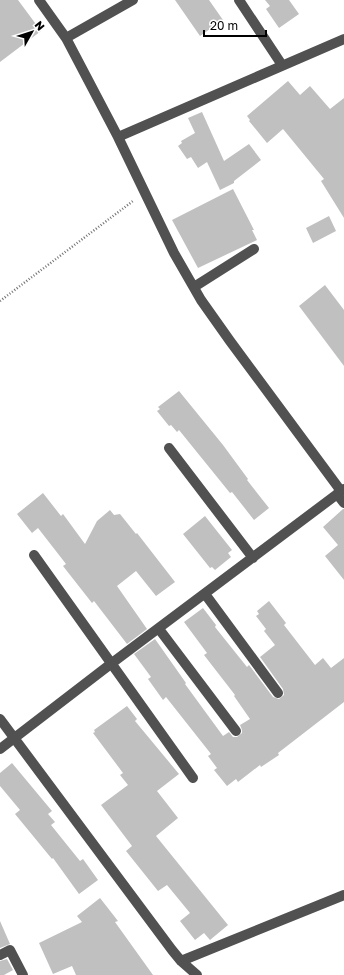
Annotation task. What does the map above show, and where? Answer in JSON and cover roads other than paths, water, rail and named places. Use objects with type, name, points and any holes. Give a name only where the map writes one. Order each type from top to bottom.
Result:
[{"type":"street","points":[[39,0],[66,38],[118,137],[174,253],[194,288],[230,342],[341,491],[344,504]]},
{"type":"street","points":[[66,38],[133,0]]},
{"type":"street","points":[[241,0],[282,65]]},
{"type":"street","points":[[118,137],[344,39]]},
{"type":"street","points":[[194,288],[254,249]]},
{"type":"street","points":[[169,448],[253,558]]},
{"type":"street","points":[[0,749],[341,491]]},
{"type":"street","points":[[34,555],[193,778]]},
{"type":"street","points":[[204,594],[278,693]]},
{"type":"street","points":[[159,629],[236,731]]},
{"type":"street","points":[[0,719],[181,961],[197,975]]},
{"type":"street","points":[[181,961],[344,895]]},
{"type":"street","points":[[0,955],[10,950],[23,975]]}]
